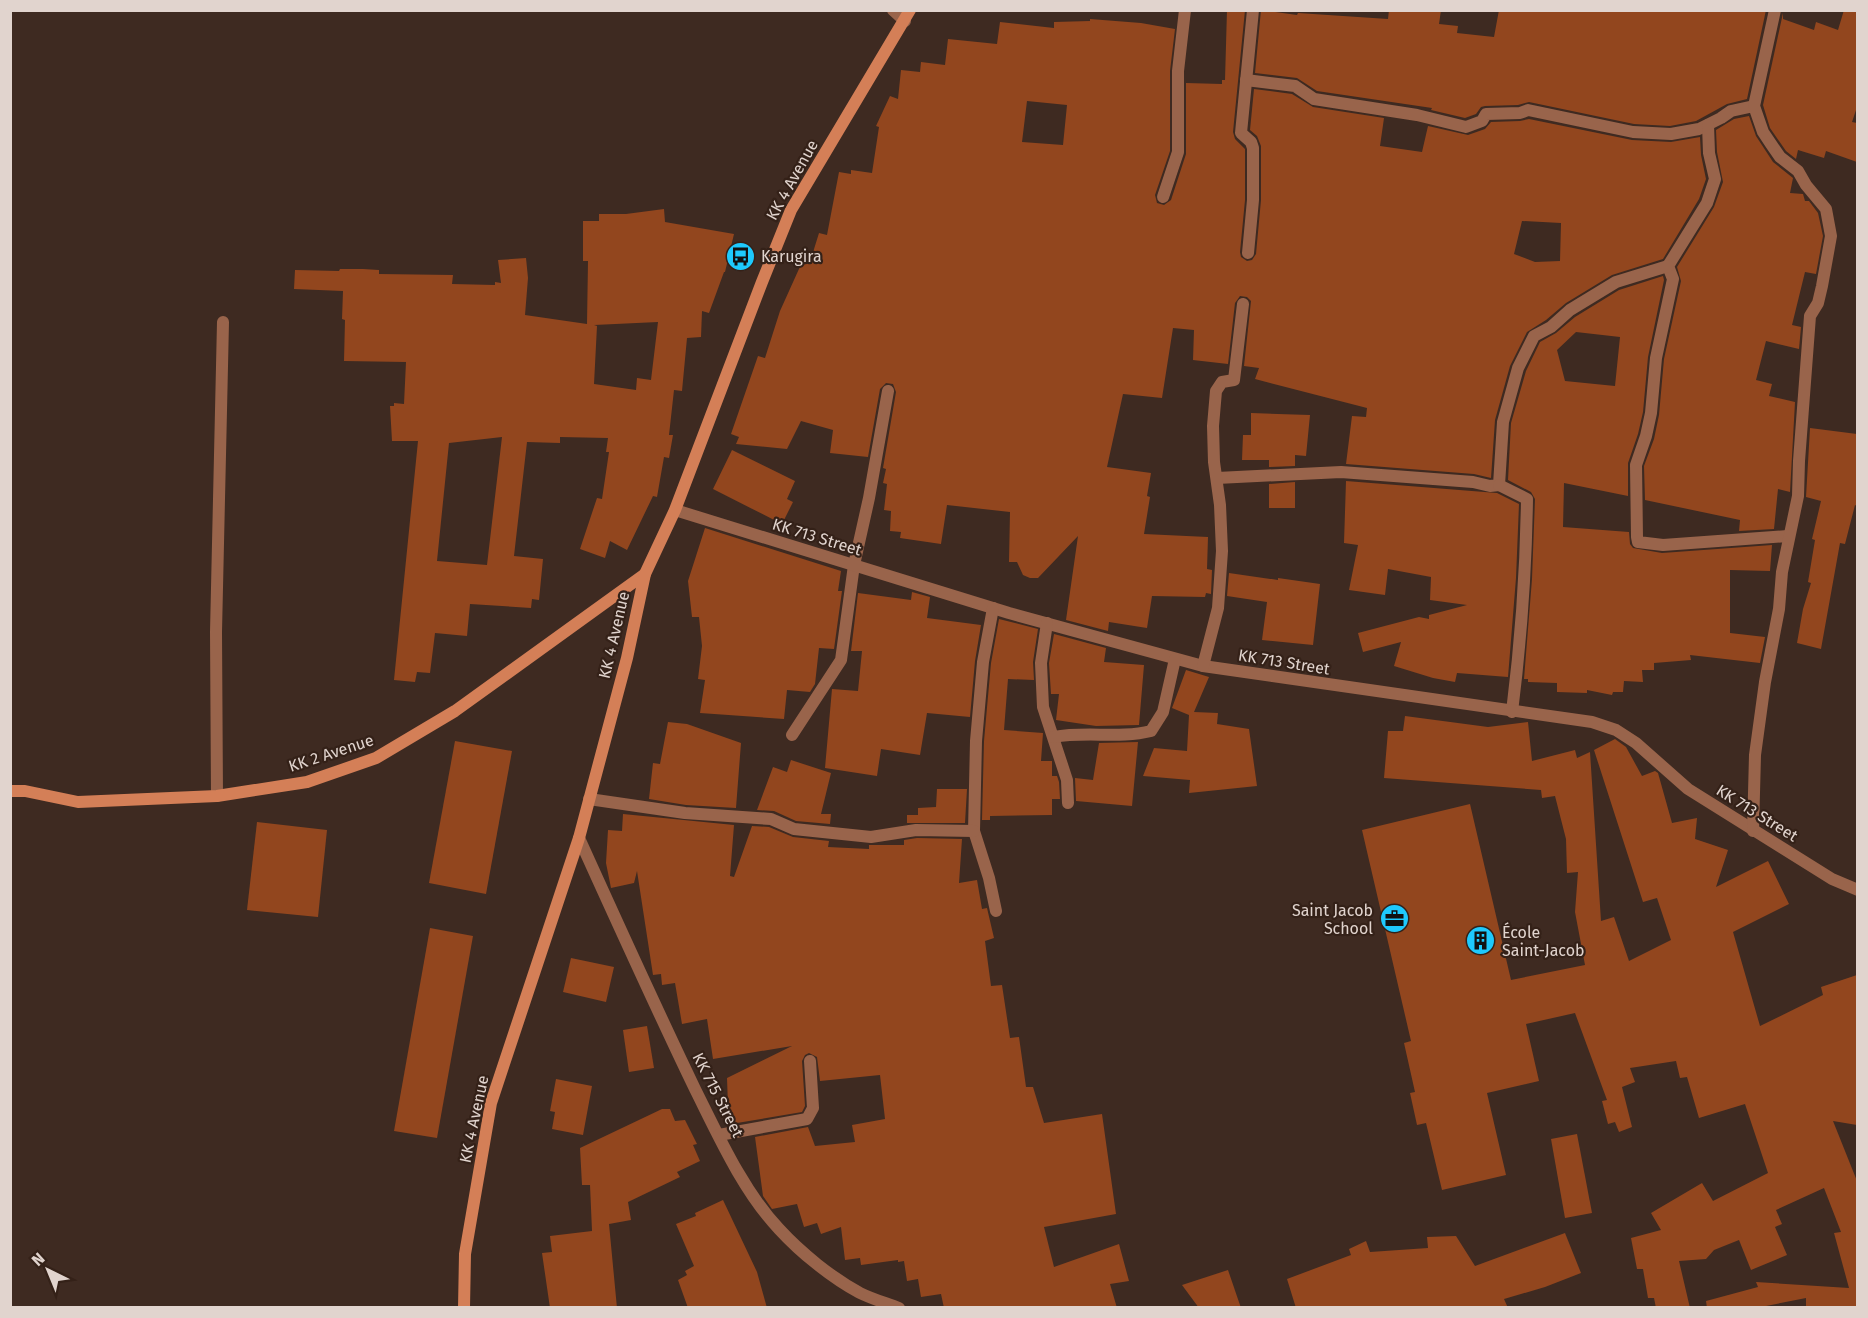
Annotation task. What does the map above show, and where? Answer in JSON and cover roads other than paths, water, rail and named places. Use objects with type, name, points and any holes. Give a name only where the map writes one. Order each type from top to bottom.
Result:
[{"type":"main road","name":"KK 4 Avenue","points":[[464,1308],[465,1254],[491,1103],[579,838],[627,658],[645,574],[675,510],[791,210],[908,16]]},
{"type":"main road","name":"KK 2 Avenue","points":[[10,791],[25,790],[78,802],[217,796],[306,782],[376,758],[454,711],[645,574]]},
{"type":"street","points":[[893,10],[908,16]]},
{"type":"street","points":[[1163,197],[1178,152],[1178,71],[1185,10]]},
{"type":"street","points":[[1248,253],[1253,200],[1253,148],[1251,142],[1241,133],[1253,10]]},
{"type":"street","points":[[1753,831],[1755,755],[1765,682],[1779,609],[1782,572],[1798,496],[1810,316],[1818,303],[1831,236],[1826,209],[1798,171],[1780,157],[1763,132],[1754,106],[1775,10]]},
{"type":"street","points":[[1246,80],[1295,86],[1314,99],[1418,115],[1466,127],[1482,121],[1486,114],[1520,113],[1528,110],[1633,132],[1671,134],[1699,129],[1731,111],[1754,106]]},
{"type":"street","points":[[1499,485],[1503,422],[1518,368],[1534,336],[1551,327],[1570,310],[1616,282],[1635,274],[1668,266],[1707,203],[1714,179],[1709,153],[1708,124]]},
{"type":"street","points":[[1668,266],[1673,279],[1656,358],[1651,413],[1636,465],[1638,542],[1664,544],[1788,536]]},
{"type":"street","points":[[1203,666],[1218,608],[1222,551],[1214,462],[1213,426],[1216,391],[1222,382],[1234,380],[1243,304]]},
{"type":"street","points":[[217,796],[216,632],[223,322]]},
{"type":"street","points":[[792,735],[841,660],[854,565],[869,498],[888,391]]},
{"type":"street","points":[[1217,478],[1341,472],[1499,485],[1527,499],[1527,566],[1522,634],[1512,712]]},
{"type":"street","name":"KK 713 Street","points":[[675,510],[993,608],[1203,666],[1592,722],[1616,730],[1636,744],[1688,789],[1832,879],[1857,890]]},
{"type":"street","points":[[993,608],[983,662],[976,741],[974,831],[989,878],[996,911]]},
{"type":"street","points":[[1047,623],[1041,663],[1043,707],[1066,780],[1068,803]]},
{"type":"street","points":[[1054,737],[1073,734],[1136,735],[1151,731],[1163,712],[1175,659]]},
{"type":"street","points":[[589,799],[685,813],[771,819],[794,829],[871,837],[916,830],[974,831]]},
{"type":"street","name":"KK 715 Street","points":[[579,838],[645,987],[719,1135],[759,1204],[793,1244],[817,1263],[861,1293],[889,1306]]},
{"type":"street","points":[[719,1135],[807,1119],[813,1108],[810,1061]]},
{"type":"place","name":"Karugira","points":[[740,256]]},
{"type":"place","name":"Saint Jacob School","points":[[1394,919]]},
{"type":"place","name":"École Saint-Jacob","points":[[1481,941]]}]
